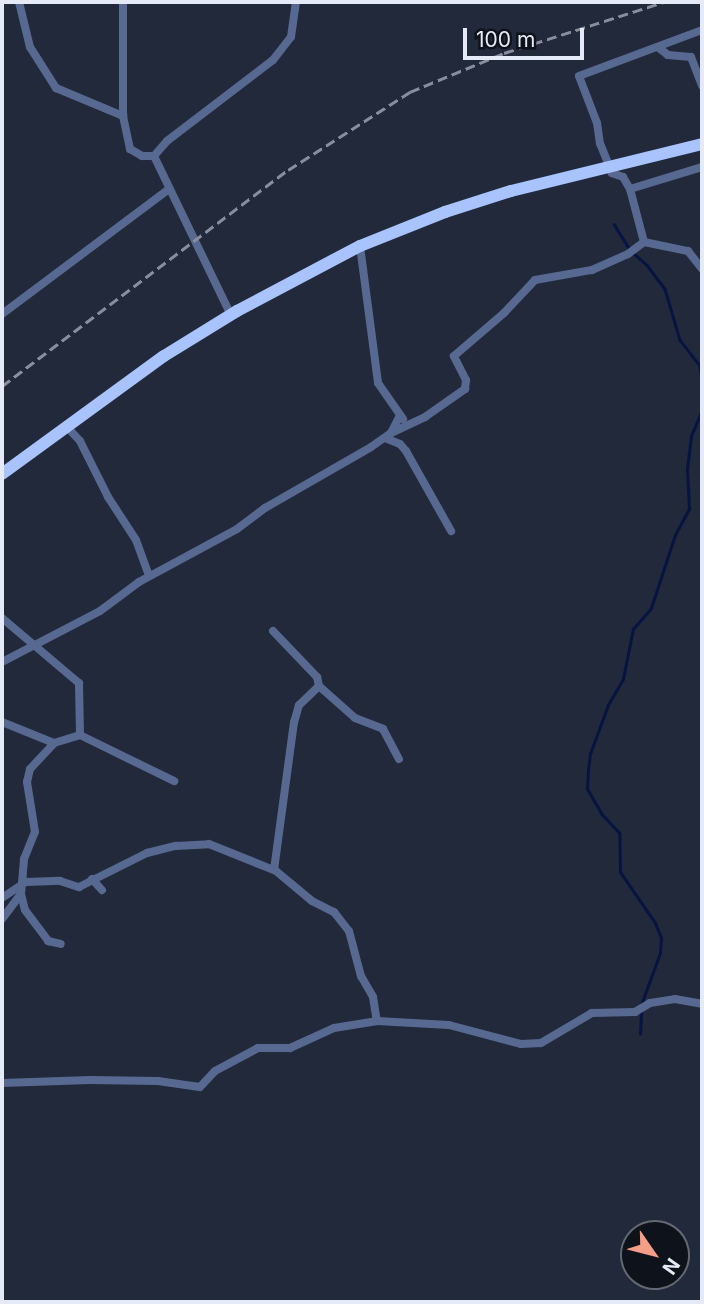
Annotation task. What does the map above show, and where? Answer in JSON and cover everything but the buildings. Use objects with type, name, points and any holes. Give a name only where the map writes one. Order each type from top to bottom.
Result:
[{"type":"highway","points":[[2,474],[164,356],[231,315],[360,246],[445,212],[609,165],[702,144]]},
{"type":"street","points":[[19,2],[30,47],[56,88],[123,116]]},
{"type":"street","points":[[122,2],[123,116],[130,149],[142,156],[154,156],[167,141],[272,60],[291,37],[296,2]]},
{"type":"street","points":[[643,242],[643,231],[630,199],[630,189],[623,177],[612,173],[579,76],[702,30]]},
{"type":"street","points":[[659,48],[668,55],[691,57],[702,86]]},
{"type":"street","points":[[154,156],[231,315]]},
{"type":"street","points":[[630,189],[702,168],[702,179]]},
{"type":"street","points":[[2,314],[169,189]]},
{"type":"street","points":[[2,662],[100,611],[149,576],[237,529],[265,508],[425,417],[465,390],[466,380],[454,356],[504,313],[535,280],[592,270],[628,254],[643,242],[688,251],[702,269]]},
{"type":"street","points":[[360,246],[378,383],[400,415],[412,423]]},
{"type":"street","points":[[388,436],[400,415]]},
{"type":"street","points":[[66,427],[80,441],[108,497],[136,540],[149,576]]},
{"type":"street","points":[[388,436],[406,451],[451,531]]},
{"type":"street","points":[[2,618],[79,683],[80,735]]},
{"type":"street","points":[[273,631],[309,668],[319,686],[355,718],[383,729],[399,759]]},
{"type":"street","points":[[274,870],[294,722],[299,705],[319,686]]},
{"type":"street","points":[[2,722],[54,743]]},
{"type":"street","points":[[2,919],[21,894],[24,884],[24,859],[35,832],[27,782],[30,769],[54,743],[80,735],[174,781]]},
{"type":"street","points":[[2,898],[24,884],[60,881],[79,887],[147,853],[176,846],[209,844],[274,870],[300,888],[312,901],[334,912],[349,931],[361,976],[373,997],[377,1021]]},
{"type":"street","points":[[92,880],[102,890]]},
{"type":"street","points":[[21,894],[25,910],[48,941],[61,943]]},
{"type":"street","points":[[2,1083],[104,1080],[200,1087],[215,1071],[258,1048],[290,1048],[334,1028],[377,1021],[449,1025],[520,1044],[541,1043],[592,1013],[635,1012],[650,1003],[675,999],[702,1004]]},
{"type":"waterway","points":[[614,224],[631,251],[647,265],[665,289],[680,340],[700,366],[702,381]]},
{"type":"waterway","points":[[641,1005],[660,953],[661,938],[655,923],[620,872],[619,833],[602,815],[587,789],[588,770],[590,754],[608,705],[623,679],[633,629],[651,608],[675,535],[689,509],[687,469],[691,436],[702,410]]},
{"type":"waterway","points":[[640,1034],[641,1012]]},
{"type":"railway","points":[[2,386],[288,170],[410,92],[504,53],[664,2]]}]
